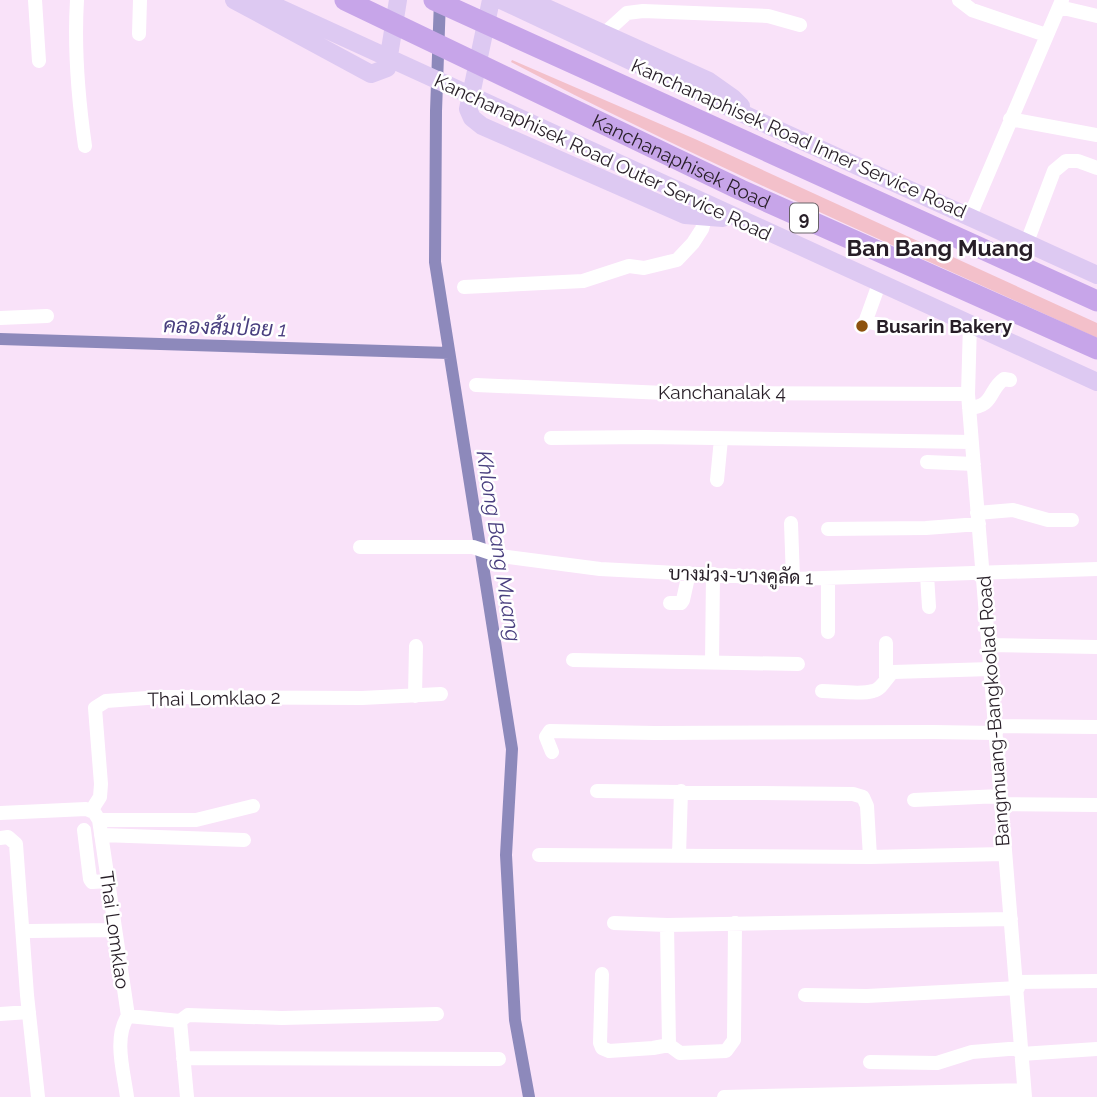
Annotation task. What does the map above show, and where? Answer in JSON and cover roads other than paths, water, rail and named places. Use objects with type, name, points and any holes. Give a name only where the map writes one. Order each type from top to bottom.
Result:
[{"type":"highway","name":"Kanchanaphisek Road","points":[[345,0],[741,190],[1097,349]]},
{"type":"highway","name":"9","points":[[434,0],[1097,301]]},
{"type":"main road","points":[[234,0],[371,74],[387,68],[398,0]]},
{"type":"main road","name":"Kanchanaphisek Road Outer Service Road","points":[[262,0],[1097,382]]},
{"type":"main road","points":[[491,0],[468,109],[472,118],[482,126],[685,215],[741,220]]},
{"type":"main road","name":"Kanchanaphisek Road Inner Service Road","points":[[501,0],[525,5],[752,118],[1097,275]]},
{"type":"main road","points":[[525,5],[605,33],[709,81],[733,98],[752,118]]},
{"type":"street","points":[[35,0],[39,61]]},
{"type":"street","points":[[77,0],[75,35],[78,94],[85,146]]},
{"type":"street","points":[[139,34],[140,0]]},
{"type":"street","points":[[959,0],[972,10],[1046,35]]},
{"type":"street","points":[[970,216],[1061,3],[1097,16]]},
{"type":"street","points":[[605,33],[626,13],[643,10],[768,16],[800,25]]},
{"type":"street","points":[[1010,119],[1097,135]]},
{"type":"street","points":[[1027,242],[1055,171],[1066,161],[1078,161],[1097,168]]},
{"type":"street","points":[[464,287],[583,281],[629,266],[645,268],[677,260],[693,243],[702,229],[706,215]]},
{"type":"street","points":[[879,284],[866,320],[892,327]]},
{"type":"street","points":[[0,318],[47,316]]},
{"type":"street","name":"Bangmuang-Bangkoolad Road","points":[[970,324],[969,401],[1025,1093]]},
{"type":"street","points":[[969,401],[980,407],[986,403],[999,382],[1010,380]]},
{"type":"street","name":"Kanchanalak 4","points":[[476,385],[969,401]]},
{"type":"street","points":[[551,438],[972,442]]},
{"type":"street","points":[[717,480],[721,439]]},
{"type":"street","points":[[927,462],[974,464]]},
{"type":"street","points":[[828,529],[926,528],[1013,510],[1048,520],[1072,520]]},
{"type":"street","points":[[791,523],[793,579]]},
{"type":"street","name":"บางม่วง-บางคูลัด 1","points":[[360,547],[473,547],[500,556],[600,569],[793,579],[1097,569]]},
{"type":"street","points":[[670,603],[681,603],[683,600],[689,573]]},
{"type":"street","points":[[712,662],[713,574]]},
{"type":"street","points":[[928,575],[929,607]]},
{"type":"street","points":[[828,578],[828,632]]},
{"type":"street","points":[[822,691],[873,691],[882,686],[886,677],[886,643]]},
{"type":"street","points":[[988,645],[1097,647]]},
{"type":"street","points":[[415,696],[416,646]]},
{"type":"street","points":[[573,660],[798,664]]},
{"type":"street","points":[[886,677],[893,673],[990,668]]},
{"type":"street","name":"Thai Lomklao 2","points":[[97,822],[101,784],[95,708],[106,701],[161,697],[362,698],[441,694]]},
{"type":"street","points":[[552,752],[546,737],[550,730],[655,733],[933,732],[1097,727]]},
{"type":"street","points":[[597,791],[853,794],[863,797],[867,806],[870,857]]},
{"type":"street","points":[[679,855],[681,791]]},
{"type":"street","points":[[914,800],[1001,800],[1097,805]]},
{"type":"street","points":[[97,822],[197,820],[253,806]]},
{"type":"street","points":[[0,813],[86,809],[97,822],[244,840]]},
{"type":"street","name":"Thai Lomklao","points":[[97,822],[128,1016],[180,1021],[188,1015],[282,1018],[437,1014]]},
{"type":"street","points":[[84,830],[90,879],[92,882],[108,881]]},
{"type":"street","points":[[0,838],[8,838],[16,844],[38,1097]]},
{"type":"street","points":[[539,855],[870,857],[1004,854]]},
{"type":"street","points":[[614,923],[667,925],[1011,919]]},
{"type":"street","points":[[602,974],[602,1048],[609,1051],[669,1045],[680,1053],[726,1051],[734,1040],[735,923]]},
{"type":"street","points":[[667,925],[669,1045]]},
{"type":"street","points":[[30,931],[115,930]]},
{"type":"street","points":[[805,995],[867,996],[1097,981]]},
{"type":"street","points":[[0,1014],[29,1012]]},
{"type":"street","points":[[127,1097],[121,1031],[128,1016]]},
{"type":"street","points":[[180,1021],[187,1097]]},
{"type":"street","points":[[870,1062],[937,1063],[972,1052],[1097,1049]]},
{"type":"street","points":[[183,1058],[499,1059]]},
{"type":"street","points":[[724,1097],[1025,1093]]},
{"type":"waterway","name":"Khlong Bang Muang","points":[[440,0],[435,262],[512,749],[506,855],[515,1020],[529,1097]]},
{"type":"waterway","name":"คลองส้มป่อย 1","points":[[0,339],[449,353]]},
{"type":"place","name":"Busarin Bakery","points":[[862,326]]},
{"type":"district","name":"Ban Bang Muang","points":[[940,247]]}]
